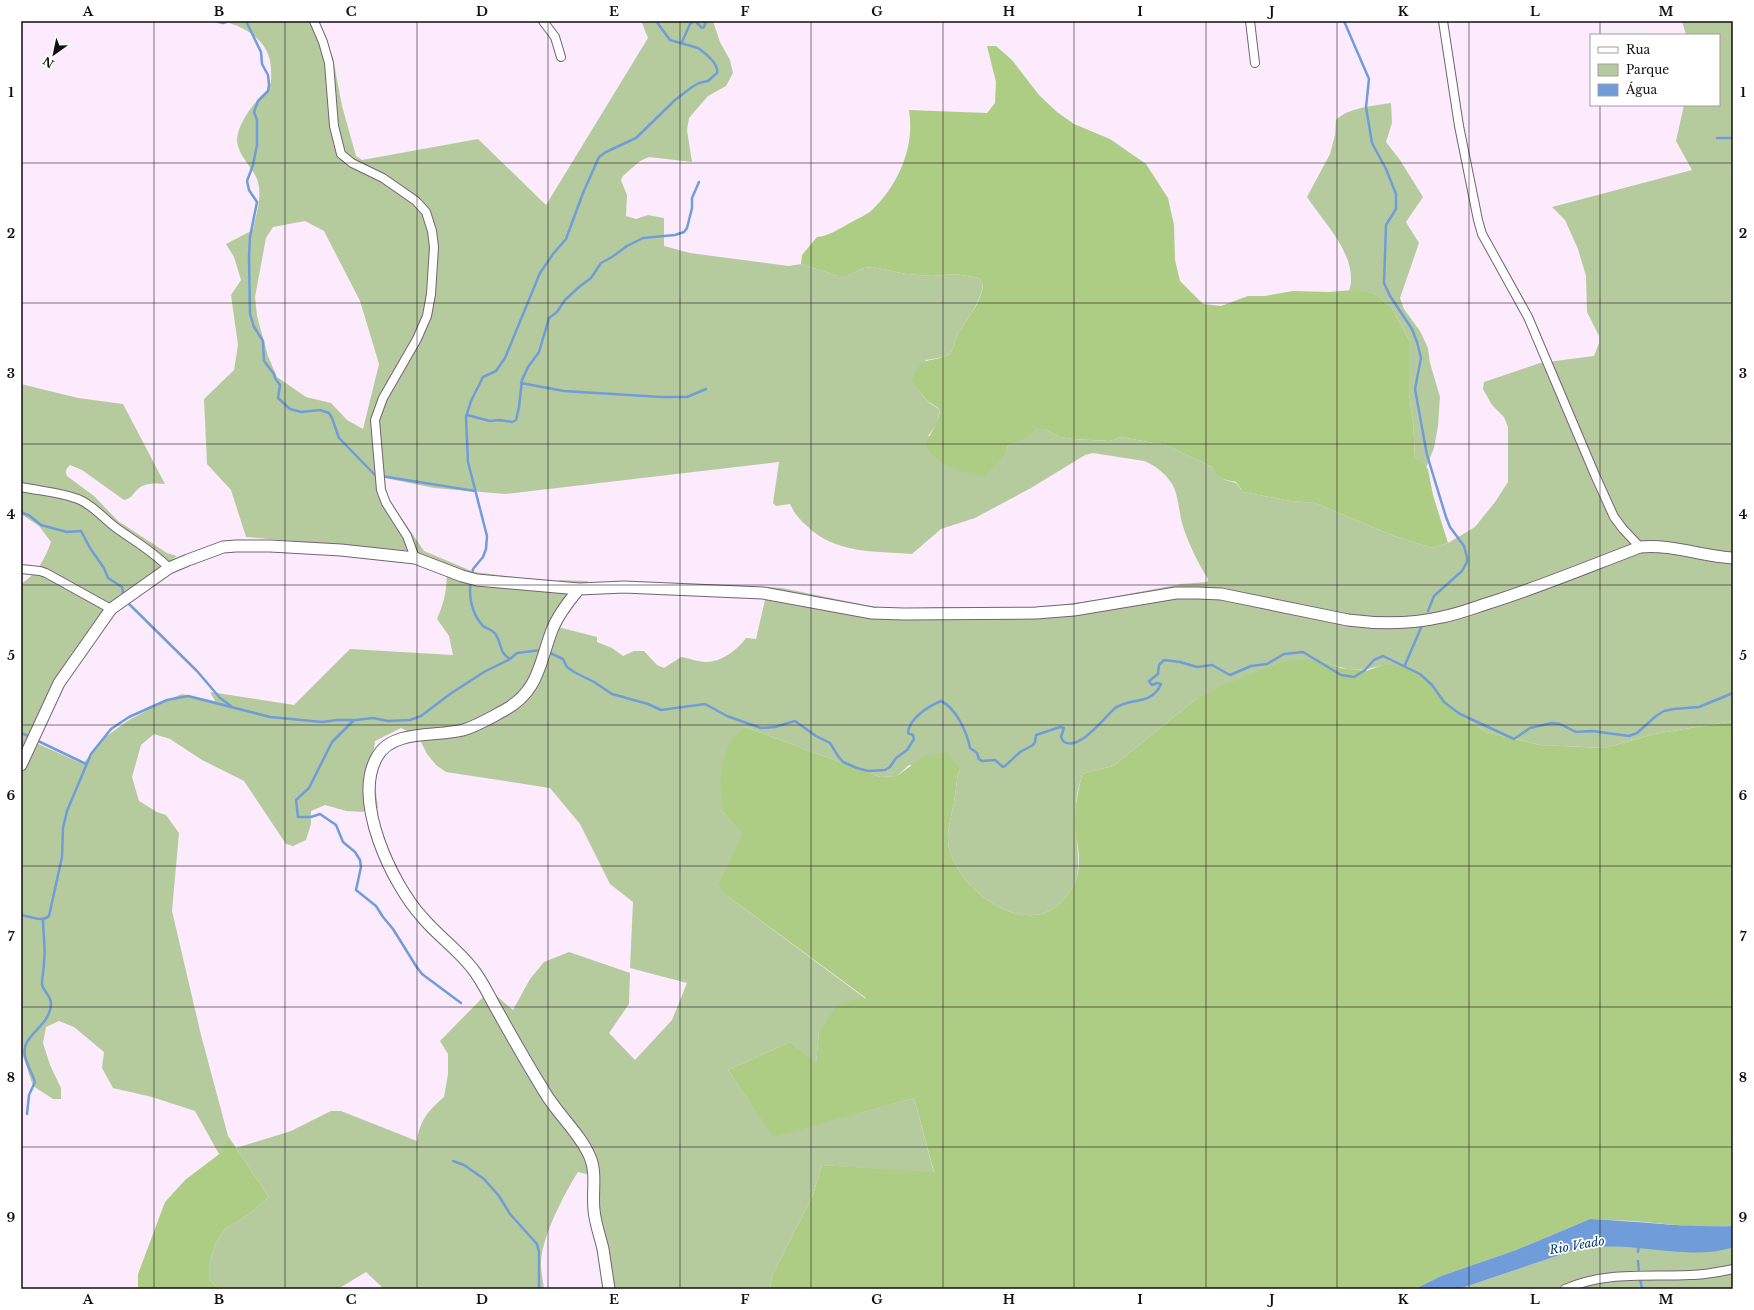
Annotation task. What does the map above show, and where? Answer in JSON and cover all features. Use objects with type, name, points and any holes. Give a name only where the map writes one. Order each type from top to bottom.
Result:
[{"type":"street","points":[[314,21],[323,42],[329,63],[334,126],[341,154],[352,163],[383,178],[416,200],[426,212],[432,231],[434,247],[431,294],[427,316],[417,339],[383,398],[375,420],[381,490],[386,503],[407,536],[415,558]]},
{"type":"street","points":[[543,21],[554,38],[561,56]]},
{"type":"street","points":[[1250,21],[1255,63]]},
{"type":"street","points":[[1443,21],[1459,126],[1482,234],[1528,317],[1614,517],[1640,547]]},
{"type":"street","points":[[21,487],[59,493],[80,500],[96,510],[114,526],[152,552],[169,568]]},
{"type":"street","points":[[21,765],[59,683],[111,609],[169,568],[213,550],[236,546],[270,546],[341,550],[415,558],[462,576],[477,580],[579,589],[624,587],[763,593],[859,611],[898,614],[1036,613],[1074,610],[1176,593],[1197,593],[1221,594],[1368,623],[1389,623],[1430,619],[1454,614],[1521,593],[1640,547],[1652,546],[1678,548],[1733,558]]},
{"type":"street","points":[[21,569],[30,569],[46,573],[111,609]]},
{"type":"street","points":[[579,589],[561,612],[536,679],[525,695],[506,710],[478,725],[451,733],[404,738],[390,744],[381,751],[375,760],[370,779],[369,792],[370,805],[384,855],[392,874],[404,894],[421,916],[475,972],[544,1092],[589,1155],[593,1168],[594,1213],[603,1248],[609,1289]]},
{"type":"street","points":[[1565,1289],[1580,1283],[1626,1275],[1691,1275],[1733,1269]]},
{"type":"green space","points":[[222,21],[319,21],[333,58],[342,106],[356,156],[362,160],[478,139],[546,205],[648,38],[642,23],[639,21],[713,21],[720,42],[730,60],[733,73],[726,86],[708,96],[689,118],[687,130],[692,162],[649,157],[640,161],[623,176],[621,180],[627,195],[626,216],[636,219],[648,215],[664,218],[664,246],[690,253],[789,266],[801,264],[838,276],[847,276],[864,268],[873,267],[906,274],[932,276],[955,274],[979,278],[983,284],[979,298],[958,334],[950,354],[944,357],[926,360],[913,382],[927,401],[940,410],[937,424],[928,436],[1006,453],[1008,446],[1038,429],[1044,429],[1060,437],[1073,439],[1110,441],[1122,437],[1168,446],[1212,467],[1218,476],[1222,479],[1236,483],[1243,492],[1291,501],[1315,503],[1394,536],[1432,548],[1448,543],[1475,527],[1495,502],[1508,482],[1508,427],[1504,417],[1492,405],[1483,389],[1484,382],[1540,363],[1594,356],[1599,343],[1599,336],[1587,312],[1586,276],[1578,249],[1565,220],[1552,207],[1692,170],[1676,141],[1684,106],[1720,106],[1720,34],[1686,34],[1682,21],[1733,21],[1733,721],[1654,734],[1605,748],[1540,745],[1486,732],[1459,715],[1446,699],[1383,665],[1367,669],[1353,670],[1324,662],[1195,700],[1113,766],[1082,774],[1077,792],[1076,805],[1078,871],[1075,882],[1062,902],[1045,913],[1027,915],[1008,911],[989,901],[972,887],[959,870],[950,852],[948,845],[948,831],[960,769],[909,765],[897,776],[880,777],[745,727],[723,812],[744,834],[726,895],[866,999],[819,1032],[816,1064],[790,1042],[728,1070],[773,1136],[914,1098],[934,1173],[822,1165],[813,1195],[772,1276],[770,1289],[609,1289],[598,1235],[587,1198],[590,1175],[578,1172],[554,1216],[545,1242],[541,1264],[544,1289],[384,1289],[366,1272],[338,1289],[218,1289],[209,1279],[210,1261],[216,1243],[225,1229],[249,1214],[269,1197],[236,1148],[291,1131],[331,1111],[341,1111],[417,1141],[420,1127],[426,1116],[444,1097],[448,1074],[448,1054],[440,1041],[490,990],[513,1010],[530,979],[544,962],[569,952],[630,973],[629,1004],[609,1033],[635,1060],[672,1020],[687,983],[630,968],[633,902],[610,884],[580,824],[550,788],[446,772],[436,765],[427,754],[418,736],[401,728],[375,741],[372,761],[378,808],[362,812],[346,811],[325,805],[311,811],[311,824],[306,840],[293,846],[286,844],[244,781],[202,760],[170,739],[154,734],[141,745],[132,777],[139,801],[157,812],[166,815],[179,833],[172,911],[201,1035],[228,1136],[223,1152],[219,1154],[195,1111],[152,1097],[113,1088],[102,1068],[104,1052],[74,1027],[59,1021],[46,1027],[43,1043],[50,1065],[61,1088],[61,1099],[53,1099],[33,1086],[21,1050],[21,584],[32,576],[40,566],[51,542],[39,526],[21,514],[21,384],[78,398],[123,404],[165,484],[143,486],[124,500],[82,470],[70,465],[66,470],[67,476],[94,496],[118,521],[167,553],[177,556],[89,634],[34,742],[83,764],[101,740],[129,720],[165,701],[182,694],[215,701],[210,692],[294,705],[350,649],[453,655],[449,636],[437,619],[445,593],[447,580],[446,566],[414,551],[246,537],[231,490],[207,464],[204,399],[234,370],[238,345],[231,295],[241,280],[234,257],[226,244],[253,230],[259,198],[259,185],[255,174],[242,156],[238,146],[237,141],[239,129],[249,111],[257,100],[268,90],[271,83],[270,60],[267,51],[256,37],[240,27]],"holes":[[[305,221],[324,231],[360,301],[379,364],[363,429],[347,420],[331,403],[306,397],[277,377],[268,356],[257,316],[255,297],[266,238],[273,227]],[[1093,453],[1144,461],[1156,467],[1172,484],[1177,497],[1184,530],[1193,552],[1208,579],[1207,582],[1181,584],[1097,600],[1037,608],[936,607],[900,609],[870,606],[782,588],[768,587],[756,639],[746,638],[734,651],[718,660],[703,662],[681,657],[664,668],[657,665],[644,651],[634,651],[623,656],[612,648],[597,642],[597,637],[558,627],[576,596],[588,581],[559,580],[559,586],[521,578],[474,572],[424,551],[388,498],[385,483],[385,478],[434,488],[505,494],[779,462],[773,503],[776,506],[790,504],[799,518],[807,526],[830,542],[856,549],[912,554],[941,529],[975,518],[1031,488],[1085,455]]]},
{"type":"green space","points":[[987,46],[996,46],[1012,60],[1039,95],[1057,112],[1074,124],[1110,139],[1146,164],[1168,198],[1174,225],[1175,260],[1180,281],[1203,304],[1221,306],[1248,296],[1265,296],[1293,291],[1328,292],[1354,290],[1374,293],[1392,308],[1409,340],[1409,394],[1413,422],[1415,457],[1428,469],[1433,495],[1448,543],[1432,548],[1394,536],[1315,503],[1291,501],[1243,492],[1236,482],[1222,479],[1217,476],[1212,467],[1168,446],[1122,437],[1110,441],[1073,439],[1060,437],[1044,429],[1038,429],[1023,439],[1008,446],[1006,453],[984,476],[951,468],[931,453],[926,446],[938,420],[940,410],[927,401],[911,380],[916,371],[924,362],[950,354],[958,334],[980,298],[983,284],[979,278],[955,274],[932,276],[906,274],[873,267],[864,268],[847,276],[838,276],[801,264],[802,255],[817,237],[832,232],[865,215],[883,198],[898,175],[907,150],[910,137],[909,110],[987,113],[995,103],[996,82]]},
{"type":"green space","points":[[1391,103],[1392,123],[1386,142],[1400,160],[1423,197],[1406,222],[1419,243],[1400,298],[1404,309],[1420,331],[1428,348],[1430,363],[1440,397],[1438,426],[1434,448],[1426,468],[1415,457],[1413,422],[1409,394],[1409,340],[1392,308],[1374,293],[1349,291],[1351,279],[1345,254],[1331,229],[1307,197],[1330,154],[1335,135],[1336,120],[1348,112],[1370,106]]},
{"type":"green space","points":[[1307,660],[1324,662],[1341,668],[1366,671],[1383,665],[1400,665],[1421,676],[1446,699],[1459,715],[1486,732],[1540,745],[1605,748],[1654,734],[1733,721],[1733,1226],[1699,1227],[1590,1219],[1516,1250],[1441,1276],[1415,1289],[770,1289],[772,1276],[813,1195],[822,1165],[934,1172],[914,1098],[773,1137],[728,1070],[790,1042],[816,1063],[819,1032],[838,1004],[866,998],[726,895],[718,885],[743,834],[723,812],[720,785],[723,760],[731,740],[745,727],[880,777],[897,776],[924,756],[947,752],[960,769],[948,831],[948,845],[959,870],[972,887],[989,901],[1008,911],[1027,915],[1045,913],[1062,902],[1075,882],[1078,874],[1079,858],[1075,827],[1075,813],[1082,774],[1113,766],[1195,700],[1226,684],[1285,661]]},
{"type":"green space","points":[[228,1136],[269,1197],[249,1214],[225,1229],[216,1243],[210,1261],[209,1279],[218,1289],[138,1289],[138,1274],[165,1202],[185,1180],[222,1152]]},
{"type":"green space","points":[[1626,1236],[1724,1242],[1733,1240],[1733,1289],[1459,1289],[1557,1256],[1598,1240]]},
{"type":"water","points":[[1590,1219],[1679,1225],[1733,1226],[1733,1240],[1724,1242],[1626,1236],[1598,1240],[1557,1256],[1459,1289],[1415,1289],[1441,1276],[1516,1250]]},
{"type":"waterway","points":[[215,21],[223,23],[229,21]]},
{"type":"waterway","points":[[246,21],[261,52],[262,64],[268,75],[269,85],[268,91],[258,101],[254,112],[257,120],[257,145],[253,165],[247,181],[249,190],[257,202],[250,237],[250,314],[254,327],[263,341],[264,361],[280,385],[278,398],[290,409],[301,412],[320,410],[329,413],[339,438],[375,475],[475,491]]},
{"type":"waterway","points":[[472,576],[473,569],[483,557],[486,549],[487,536],[468,462],[466,417],[471,401],[483,377],[496,371],[505,358],[540,273],[553,254],[566,239],[583,193],[599,157],[606,152],[636,138],[675,100],[692,87],[699,83],[708,81],[717,73],[714,62],[704,53],[698,48],[670,40],[656,21]]},
{"type":"waterway","points":[[682,42],[690,24],[694,21]]},
{"type":"waterway","points":[[695,21],[702,28],[704,27],[706,21]]},
{"type":"waterway","points":[[1344,21],[1369,79],[1366,107],[1372,143],[1386,169],[1396,194],[1396,209],[1386,225],[1384,283],[1390,296],[1412,329],[1417,342],[1421,358],[1415,389],[1427,455],[1446,517],[1450,527],[1464,546],[1467,557],[1467,562],[1462,571],[1434,596],[1428,611]]},
{"type":"waterway","points":[[1717,138],[1733,138]]},
{"type":"waterway","points":[[467,415],[490,421],[500,420],[512,422],[516,420],[522,380],[528,367],[539,352],[549,318],[557,312],[565,300],[591,278],[601,263],[627,246],[643,238],[675,235],[684,232],[687,228],[692,208],[692,198],[699,182]]},
{"type":"waterway","points":[[521,383],[564,391],[661,397],[687,397],[706,389]]},
{"type":"waterway","points":[[21,512],[30,516],[41,525],[67,532],[81,531],[90,548],[104,568],[108,578],[122,587],[124,597]]},
{"type":"waterway","points":[[471,581],[470,593],[476,616],[483,626],[495,633],[502,651],[506,657],[510,659]]},
{"type":"waterway","points":[[126,601],[197,671],[220,698],[231,706]]},
{"type":"waterway","points":[[1405,665],[1423,623]]},
{"type":"waterway","points":[[21,915],[39,919],[49,916],[62,857],[63,828],[67,811],[91,754],[111,729],[129,717],[167,700],[188,696],[270,717],[322,722],[373,718],[388,721],[410,720],[421,716],[450,694],[484,672],[510,659],[517,653],[541,650]]},
{"type":"waterway","points":[[548,652],[563,659],[567,667],[574,672],[594,682],[612,694],[648,704],[661,710],[705,704],[727,716],[761,728],[775,727],[795,721],[816,736],[830,743],[843,762],[868,771],[885,770],[890,767],[896,758],[907,750],[914,739],[913,735],[908,733],[912,722],[920,713],[941,701],[946,704],[956,715],[966,735],[970,748],[977,753],[979,759],[982,761],[995,760],[1003,767],[1020,752],[1033,745],[1036,735],[1060,727],[1064,728],[1061,737],[1063,741],[1069,743],[1076,742],[1083,739],[1120,705],[1152,696],[1161,684],[1157,683],[1152,685],[1149,681],[1158,674],[1159,665],[1164,660],[1180,662],[1197,667],[1212,665],[1230,675],[1251,666],[1267,664],[1284,654],[1303,652],[1341,675],[1354,677],[1365,670],[1374,660],[1383,656],[1420,674],[1432,685],[1444,702],[1460,714],[1514,739],[1530,728],[1552,723],[1560,724],[1576,732],[1592,731],[1629,736],[1637,733],[1664,711],[1699,707],[1733,693]]},
{"type":"waterway","points":[[354,720],[332,742],[309,788],[296,800],[298,817],[311,817],[320,814],[336,825],[343,842],[355,852],[360,860],[361,867],[356,890],[376,906],[422,974],[461,1003]]},
{"type":"waterway","points":[[21,733],[31,737]]},
{"type":"waterway","points":[[36,740],[86,764]]},
{"type":"waterway","points":[[27,1114],[29,1095],[35,1082],[25,1056],[25,1049],[27,1042],[50,1011],[51,1003],[50,998],[42,984],[45,952],[43,920]]},
{"type":"waterway","points":[[453,1161],[464,1165],[484,1179],[499,1196],[510,1214],[537,1244],[539,1252],[539,1289]]},
{"type":"waterway","name":"Rio Veado","points":[[1591,1241],[1627,1240],[1698,1246],[1733,1240]]},
{"type":"waterway","points":[[1638,1252],[1639,1241]]},
{"type":"waterway","points":[[1638,1261],[1642,1289]]}]
